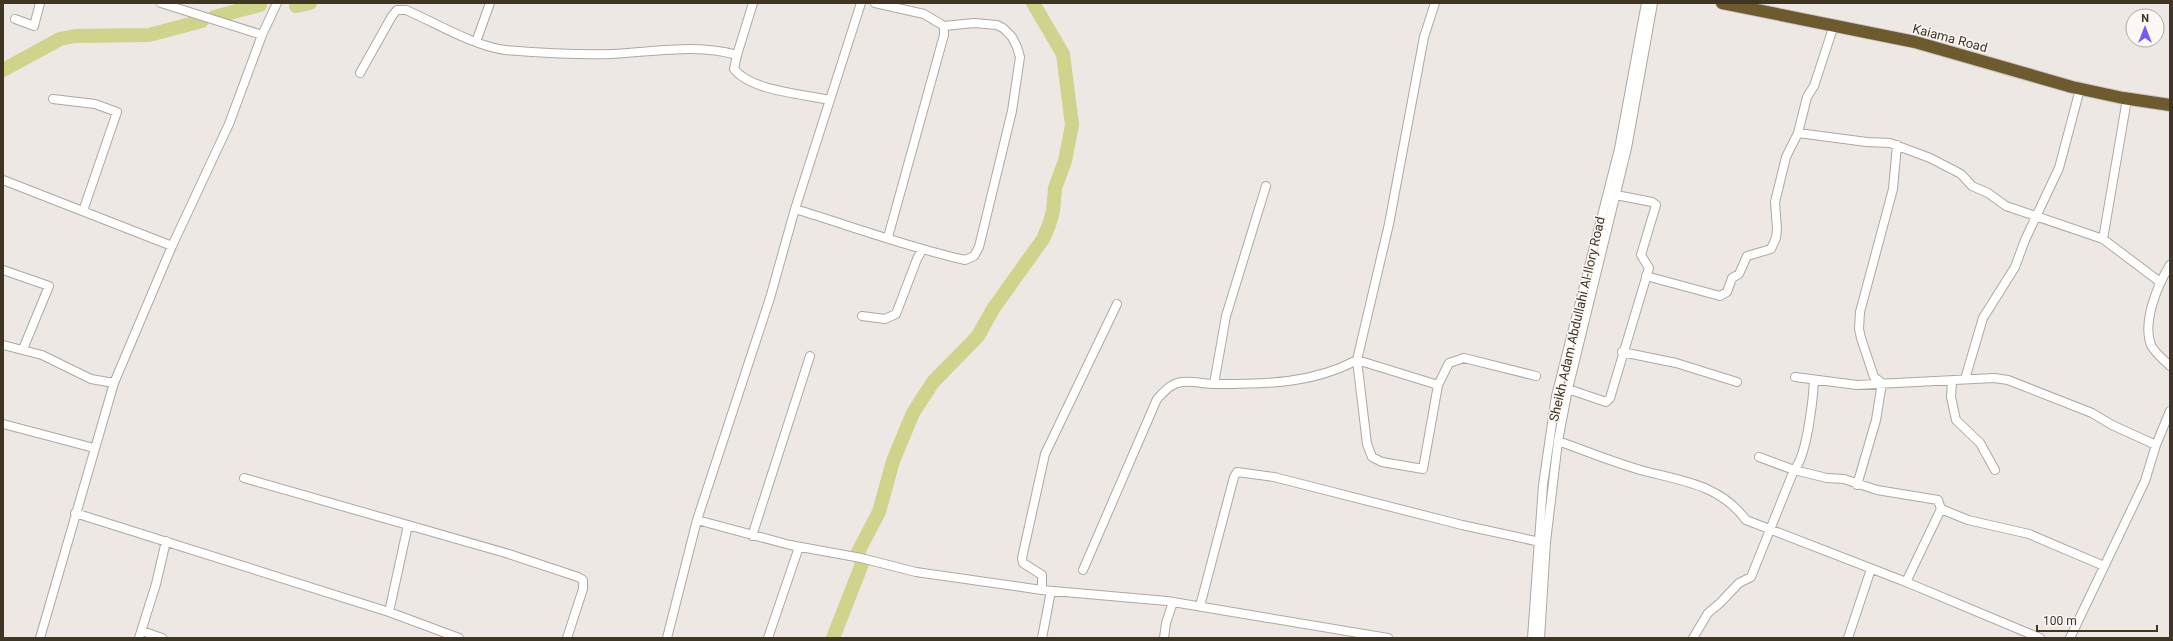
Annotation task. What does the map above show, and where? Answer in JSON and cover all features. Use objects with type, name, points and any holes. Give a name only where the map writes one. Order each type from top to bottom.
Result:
[{"type":"highway","name":"Kaiama Road","points":[[1722,3],[1945,50],[2080,89],[2127,99],[2170,105]]},
{"type":"highway","name":"Kaiama Road","points":[[1754,3],[1947,44],[2085,82],[2170,98]]},
{"type":"street","points":[[15,19],[34,26],[40,3]]},
{"type":"street","points":[[161,3],[262,35]]},
{"type":"street","points":[[40,638],[75,512],[114,382],[172,246],[229,124],[262,35],[277,3]]},
{"type":"street","points":[[476,42],[490,3]]},
{"type":"street","points":[[753,3],[737,54],[734,69],[747,80],[767,88],[830,100]]},
{"type":"street","points":[[667,638],[697,520],[770,298],[795,209],[861,3]]},
{"type":"street","points":[[795,209],[888,237],[922,250],[965,260],[974,256],[979,247],[1012,111],[1020,57],[1012,37],[1003,28],[997,25],[974,23],[944,26],[924,14],[875,3]]},
{"type":"street","points":[[1435,3],[1424,37],[1388,224],[1357,360],[1367,444],[1372,457],[1382,462],[1423,469],[1438,385],[1449,363],[1464,358],[1536,376]]},
{"type":"street","name":"Sheikh Adam Abdullahi Al-Ilory Road","points":[[1532,638],[1543,485],[1556,396],[1619,149],[1646,3]]},
{"type":"street","name":"Sheikh Adam Abdullahi Al-Ilory Road","points":[[1540,638],[1547,535],[1558,441],[1568,389],[1627,148],[1653,3]]},
{"type":"street","points":[[360,73],[381,33],[397,10],[406,10],[476,42],[493,48],[539,53],[612,54],[714,49],[737,54]]},
{"type":"street","points":[[888,237],[944,35],[944,26]]},
{"type":"street","points":[[1646,276],[1720,296],[1725,295],[1732,278],[1739,274],[1747,256],[1771,249],[1776,238],[1774,202],[1786,157],[1798,133],[1807,97],[1814,86],[1834,26]]},
{"type":"street","points":[[1964,379],[1982,318],[2015,267],[2025,240],[2060,168],[2080,89]]},
{"type":"street","points":[[54,99],[95,104],[117,112],[83,211]]},
{"type":"street","points":[[2103,239],[2127,99]]},
{"type":"street","points":[[1798,133],[1897,145],[1961,174],[1972,186],[1988,194],[2006,206],[2036,218],[2103,239],[2160,282]]},
{"type":"street","points":[[1882,383],[1874,378],[1861,338],[1859,329],[1860,312],[1893,189],[1897,145]]},
{"type":"street","points":[[3,180],[172,246]]},
{"type":"street","points":[[1214,384],[1227,310],[1266,186]]},
{"type":"street","points":[[1568,389],[1606,402],[1610,398],[1622,352],[1649,268],[1641,255],[1656,205],[1652,202],[1616,196]]},
{"type":"street","points":[[862,316],[885,319],[896,314],[922,250]]},
{"type":"street","points":[[3,270],[49,286],[23,349]]},
{"type":"street","points":[[2169,271],[2160,282],[2149,321],[2148,335],[2152,346],[2170,366]]},
{"type":"street","points":[[1042,590],[1042,575],[1023,563],[1022,558],[1045,454],[1117,304]]},
{"type":"street","points":[[3,345],[42,355],[90,378],[114,382]]},
{"type":"street","points":[[1622,352],[1676,363],[1737,382]]},
{"type":"street","points":[[752,536],[810,356]]},
{"type":"street","points":[[1083,570],[1157,399],[1171,385],[1182,382],[1214,384],[1301,380],[1334,371],[1357,360],[1438,385]]},
{"type":"street","points":[[1795,376],[1814,380],[1857,385],[1994,378],[2008,380],[2086,410],[2156,445]]},
{"type":"street","points":[[1693,638],[1708,613],[1739,584],[1751,577],[1794,470],[1801,460],[1806,438],[1814,380]]},
{"type":"street","points":[[1952,381],[1951,397],[1956,420],[1980,443],[1995,470]]},
{"type":"street","points":[[1856,484],[1876,420],[1882,383]]},
{"type":"street","points":[[2070,638],[2145,481],[2156,445],[2170,411]]},
{"type":"street","points":[[3,424],[94,448]]},
{"type":"street","points":[[1558,441],[1645,471],[1682,478],[1702,486],[1727,500],[1738,509],[1746,520],[1906,582],[2040,638]]},
{"type":"street","points":[[1759,457],[1794,470],[1827,478],[1844,479],[1877,490],[1938,500],[1941,509],[1906,582]]},
{"type":"street","points":[[1200,606],[1234,477],[1237,472],[1274,477],[1462,525],[1540,542]]},
{"type":"street","points":[[244,478],[509,554],[568,573],[584,580],[583,589],[567,638]]},
{"type":"street","points":[[1941,509],[1968,520],[2029,534],[2104,566]]},
{"type":"street","points":[[75,512],[389,612],[440,635],[459,638]]},
{"type":"street","points":[[697,520],[752,536],[799,547],[861,558],[916,572],[1042,590],[1173,602],[1388,638]]},
{"type":"street","points":[[389,612],[408,525]]},
{"type":"street","points":[[162,638],[141,634],[166,541]]},
{"type":"street","points":[[768,638],[799,547]]},
{"type":"street","points":[[1848,638],[1871,569]]},
{"type":"street","points":[[1042,638],[1050,590]]},
{"type":"street","points":[[1164,638],[1166,624],[1173,602]]},
{"type":"waterway","points":[[296,6],[310,3]]},
{"type":"waterway","points":[[833,638],[862,564],[858,552],[879,512],[893,461],[913,413],[933,382],[978,336],[993,309],[1043,239],[1049,225],[1053,211],[1055,188],[1065,161],[1072,125],[1063,54],[1033,3]]},
{"type":"waterway","points":[[214,17],[260,5]]},
{"type":"waterway","points":[[3,70],[60,39],[75,36],[149,35],[202,21]]}]
